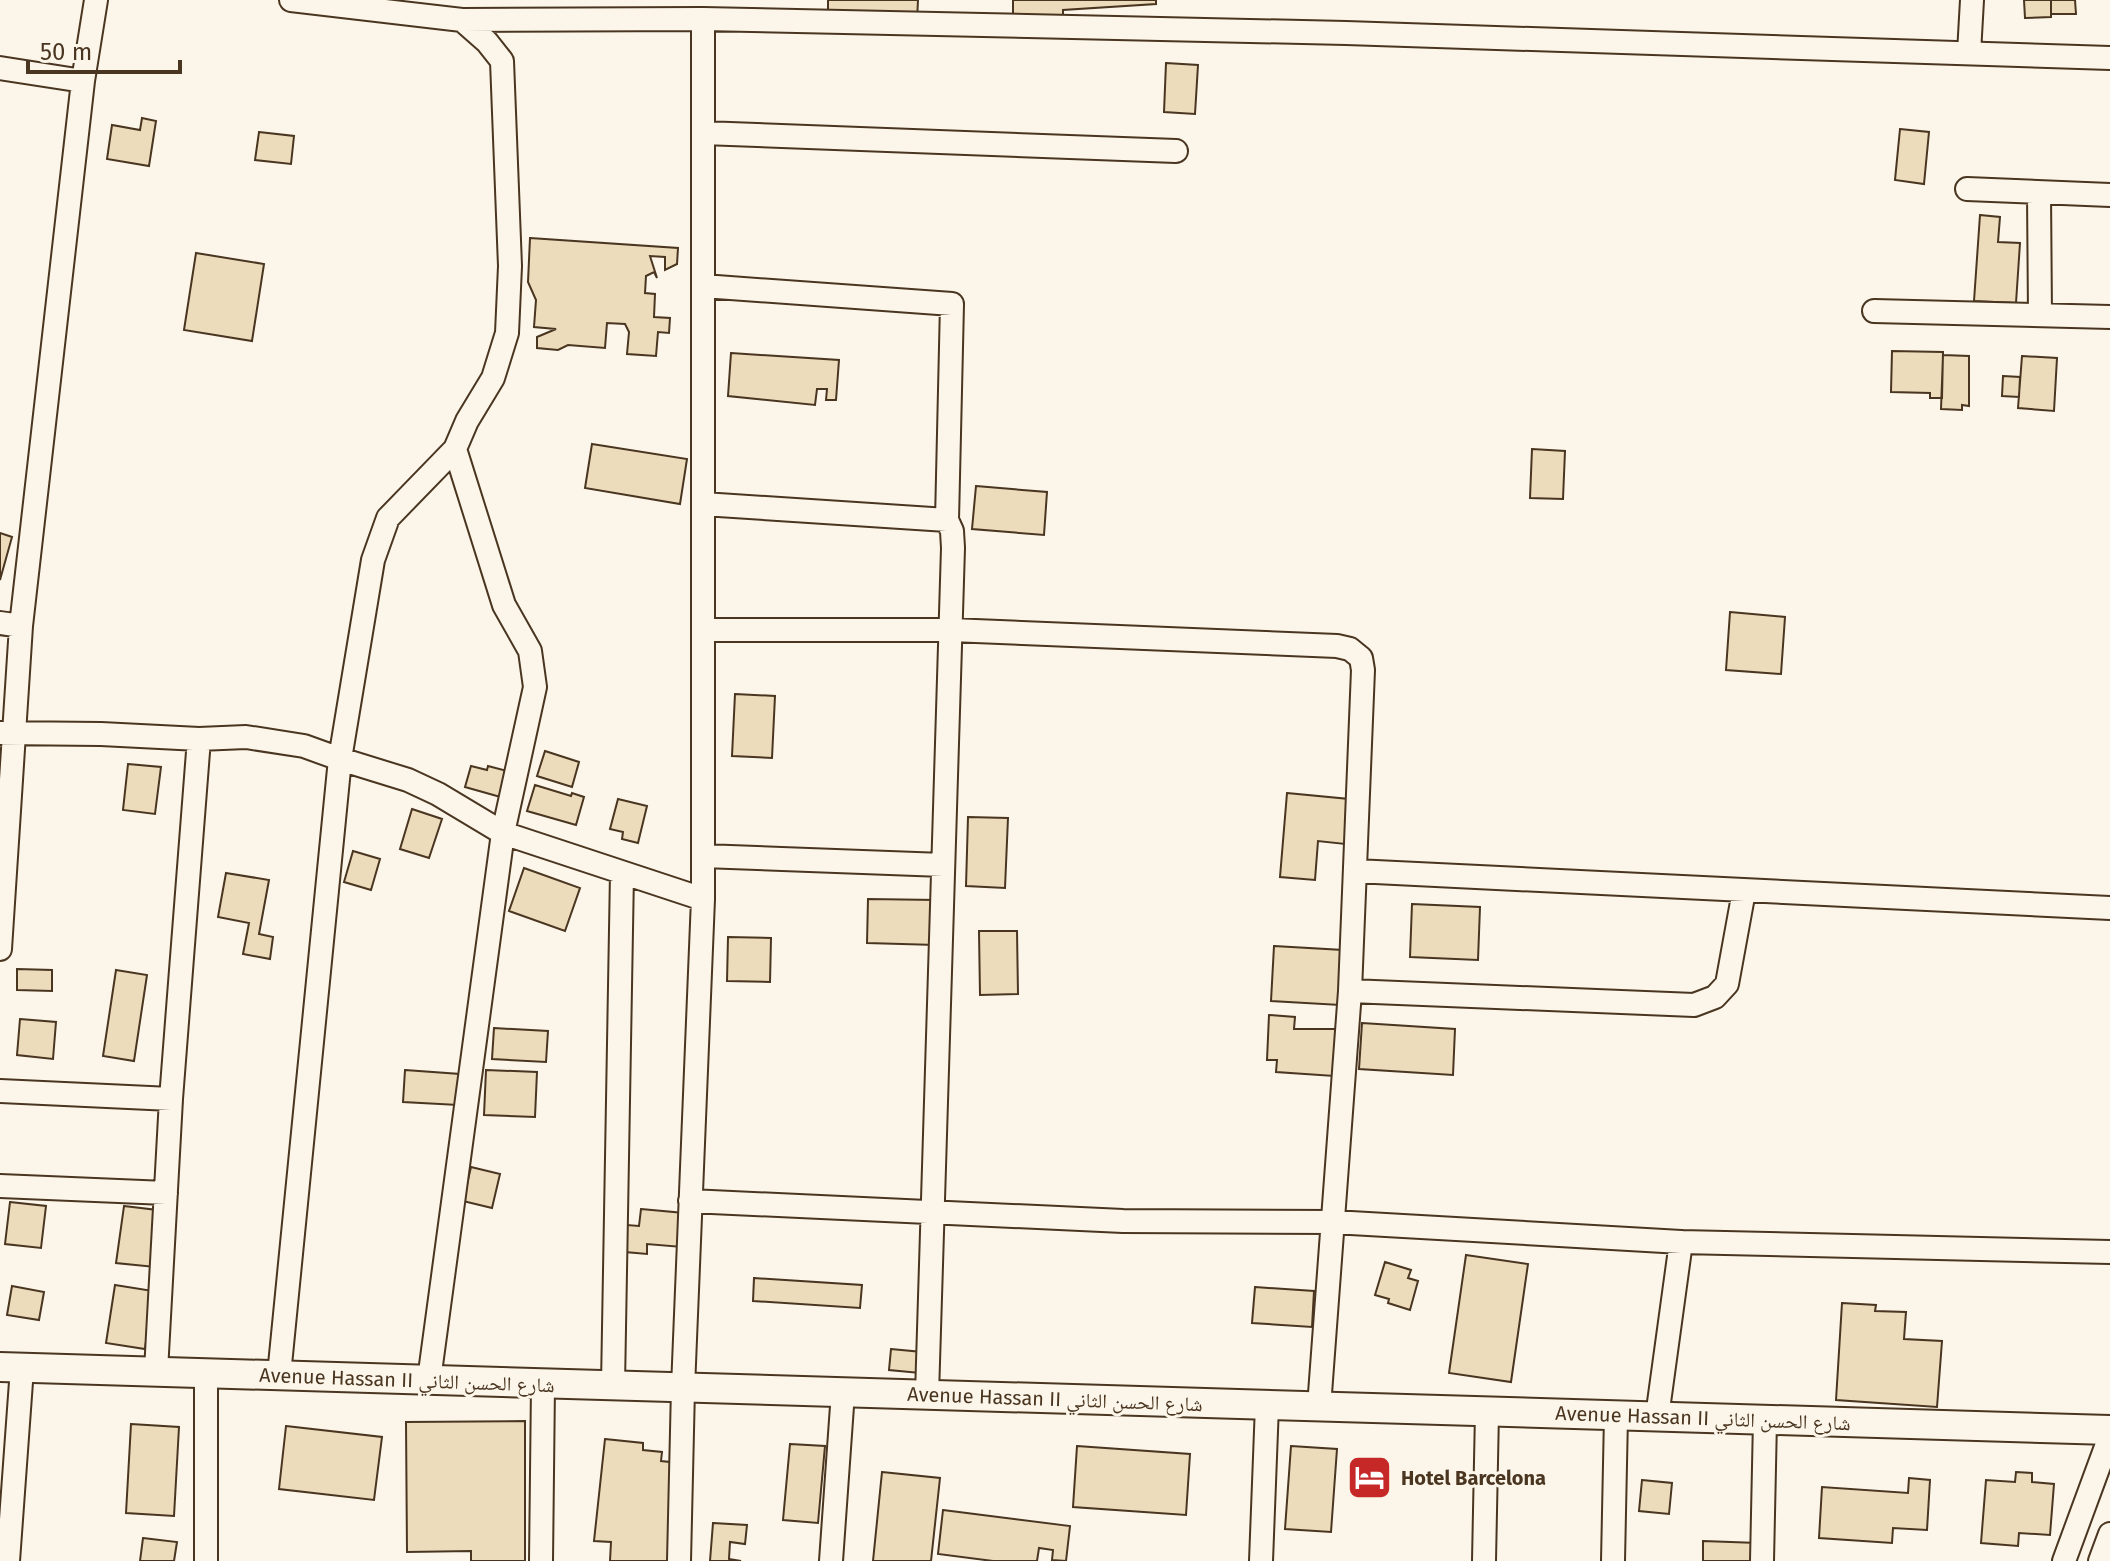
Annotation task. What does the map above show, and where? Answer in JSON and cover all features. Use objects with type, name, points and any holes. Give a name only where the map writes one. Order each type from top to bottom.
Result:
[{"type":"main road","name":"Avenue Hassan II شارع الحسن الثاني","points":[[11,1368],[2110,1433]]},
{"type":"street","points":[[0,949],[10,625],[96,0]]},
{"type":"street","points":[[291,0],[462,20],[692,13],[2110,58]]},
{"type":"street","points":[[1969,53],[1972,0]]},
{"type":"street","points":[[679,1561],[703,899],[703,133],[692,13]]},
{"type":"street","points":[[279,1375],[340,759],[373,560],[388,518],[455,449],[467,421],[493,378],[507,333],[510,266],[502,61],[487,42],[462,20]]},
{"type":"street","points":[[0,68],[83,81]]},
{"type":"street","points":[[703,133],[1176,151]]},
{"type":"street","points":[[1967,189],[2110,195]]},
{"type":"street","points":[[2039,194],[2040,315]]},
{"type":"street","points":[[703,286],[952,304],[947,520],[952,531],[953,548],[927,1395]]},
{"type":"street","points":[[1874,311],[2110,317]]},
{"type":"street","points":[[429,1380],[503,833],[535,687],[530,651],[504,605],[455,449]]},
{"type":"street","points":[[703,504],[947,520]]},
{"type":"street","points":[[703,630],[951,630],[1337,646],[1350,649],[1361,658],[1350,991],[1319,1407]]},
{"type":"street","points":[[7,733],[276,740],[408,780],[503,833],[703,899]]},
{"type":"street","points":[[156,1371],[171,1099],[199,739]]},
{"type":"street","points":[[703,856],[943,865]]},
{"type":"street","points":[[1355,871],[2110,908]]},
{"type":"street","points":[[613,1385],[622,873]]},
{"type":"street","points":[[1350,991],[1694,1005],[1715,997],[1727,984],[1744,891]]},
{"type":"street","points":[[0,1091],[171,1099]]},
{"type":"street","points":[[0,1186],[166,1193]]},
{"type":"street","points":[[690,1201],[1123,1221],[1333,1222],[1681,1242],[2110,1252]]},
{"type":"street","points":[[1657,1417],[1681,1242]]},
{"type":"street","points":[[8,1561],[11,1368]]},
{"type":"street","points":[[206,1373],[206,1561]]},
{"type":"street","points":[[541,1561],[543,1385]]},
{"type":"street","points":[[831,1561],[843,1392]]},
{"type":"street","points":[[1261,1561],[1267,1405]]},
{"type":"street","points":[[1484,1561],[1487,1412]]},
{"type":"street","points":[[1613,1561],[1616,1416]]},
{"type":"street","points":[[1762,1561],[1765,1420]]},
{"type":"street","points":[[2064,1561],[2110,1433]]},
{"type":"street","points":[[2100,1561],[2110,1534]]},
{"type":"building","points":[[828,0],[918,0],[917,21],[828,19]]},
{"type":"building","points":[[1013,0],[1156,0],[1156,4],[1063,10],[1063,16],[1013,20]]},
{"type":"building","points":[[2024,0],[2051,0],[2051,17],[2025,18]]},
{"type":"building","points":[[2051,0],[2075,0],[2076,14],[2051,14]]},
{"type":"building","points":[[1166,63],[1198,65],[1195,114],[1164,112]]},
{"type":"building","points":[[142,118],[156,121],[149,166],[107,159],[112,125],[140,130]]},
{"type":"building","points":[[1900,129],[1929,132],[1924,184],[1895,180]]},
{"type":"building","points":[[259,132],[294,136],[291,164],[255,160]]},
{"type":"building","points":[[1980,215],[2000,217],[1998,242],[2020,243],[2016,303],[1974,301]]},
{"type":"building","points":[[530,238],[678,248],[677,264],[665,270],[665,257],[650,256],[657,278],[654,272],[646,276],[645,293],[655,294],[654,317],[670,318],[669,333],[658,332],[656,356],[627,354],[629,332],[625,324],[607,323],[605,348],[568,345],[558,350],[537,348],[537,337],[556,329],[534,327],[536,300],[528,282]]},
{"type":"building","points":[[196,253],[264,264],[252,341],[184,330]]},
{"type":"building","points":[[1892,351],[1943,352],[1942,398],[1930,398],[1930,393],[1891,392]]},
{"type":"building","points":[[731,353],[839,360],[836,400],[826,400],[827,389],[817,389],[815,405],[728,396]]},
{"type":"building","points":[[1943,355],[1969,356],[1969,406],[1962,405],[1962,410],[1941,409]]},
{"type":"building","points":[[2022,356],[2057,358],[2054,411],[2018,408]]},
{"type":"building","points":[[2003,376],[2020,377],[2019,397],[2002,396]]},
{"type":"building","points":[[592,444],[687,459],[680,504],[585,488]]},
{"type":"building","points":[[1532,449],[1565,451],[1563,499],[1530,498]]},
{"type":"building","points":[[976,486],[1047,492],[1044,535],[972,529]]},
{"type":"building","points":[[0,533],[12,537],[0,580]]},
{"type":"building","points":[[1730,612],[1785,617],[1781,674],[1726,670]]},
{"type":"building","points":[[735,694],[775,696],[772,758],[732,756]]},
{"type":"building","points":[[545,751],[579,762],[572,787],[537,776]]},
{"type":"building","points":[[128,764],[161,767],[155,814],[123,810]]},
{"type":"building","points":[[471,766],[487,770],[488,766],[511,772],[504,798],[465,787]]},
{"type":"building","points":[[535,785],[584,797],[576,825],[527,811]]},
{"type":"building","points":[[1287,793],[1349,799],[1345,844],[1318,841],[1315,880],[1280,877]]},
{"type":"building","points":[[618,799],[647,806],[638,843],[622,839],[623,832],[610,829]]},
{"type":"building","points":[[412,809],[442,819],[429,858],[400,849]]},
{"type":"building","points":[[968,817],[1008,818],[1005,888],[966,886]]},
{"type":"building","points":[[353,851],[380,859],[371,890],[344,882]]},
{"type":"building","points":[[524,868],[580,888],[565,931],[509,911]]},
{"type":"building","points":[[226,873],[269,880],[259,934],[273,937],[270,959],[243,954],[249,923],[218,917]]},
{"type":"building","points":[[868,899],[937,900],[936,945],[867,943]]},
{"type":"building","points":[[1412,904],[1480,907],[1478,960],[1410,957]]},
{"type":"building","points":[[979,931],[1017,931],[1018,994],[980,995]]},
{"type":"building","points":[[728,937],[771,938],[770,982],[727,981]]},
{"type":"building","points":[[1274,946],[1343,950],[1340,1005],[1271,1001]]},
{"type":"building","points":[[17,969],[52,970],[52,991],[17,990]]},
{"type":"building","points":[[116,970],[147,975],[134,1061],[103,1056]]},
{"type":"building","points":[[1269,1015],[1295,1017],[1294,1029],[1337,1029],[1334,1076],[1276,1072],[1277,1060],[1267,1060]]},
{"type":"building","points":[[20,1019],[56,1022],[53,1059],[17,1055]]},
{"type":"building","points":[[1362,1023],[1455,1029],[1453,1075],[1359,1069]]},
{"type":"building","points":[[494,1028],[548,1031],[546,1062],[492,1059]]},
{"type":"building","points":[[405,1070],[460,1074],[458,1105],[403,1102]]},
{"type":"building","points":[[486,1070],[537,1072],[535,1117],[484,1115]]},
{"type":"building","points":[[471,1167],[500,1174],[492,1208],[463,1201]]},
{"type":"building","points":[[10,1202],[46,1206],[41,1248],[5,1244]]},
{"type":"building","points":[[124,1206],[157,1210],[155,1267],[116,1263]]},
{"type":"building","points":[[641,1209],[684,1213],[682,1247],[647,1244],[647,1254],[625,1252],[627,1225],[639,1226]]},
{"type":"building","points":[[1466,1255],[1528,1264],[1511,1382],[1449,1373]]},
{"type":"building","points":[[1385,1262],[1411,1270],[1408,1278],[1418,1281],[1410,1310],[1375,1295]]},
{"type":"building","points":[[754,1278],[862,1285],[860,1308],[753,1301]]},
{"type":"building","points":[[115,1285],[153,1291],[145,1349],[106,1343]]},
{"type":"building","points":[[12,1286],[44,1292],[39,1320],[7,1315]]},
{"type":"building","points":[[1255,1287],[1314,1291],[1312,1327],[1252,1323]]},
{"type":"building","points":[[1842,1303],[1876,1305],[1875,1311],[1906,1312],[1904,1339],[1942,1341],[1937,1407],[1836,1400]]},
{"type":"building","points":[[891,1349],[922,1352],[920,1373],[889,1370]]},
{"type":"building","points":[[525,1421],[525,1561],[471,1561],[471,1551],[407,1552],[406,1422]]},
{"type":"building","points":[[131,1424],[179,1427],[174,1516],[126,1513]]},
{"type":"building","points":[[286,1426],[382,1437],[374,1500],[279,1489]]},
{"type":"building","points":[[605,1439],[643,1443],[643,1450],[662,1452],[661,1461],[680,1463],[670,1561],[610,1561],[611,1542],[594,1541]]},
{"type":"building","points":[[790,1444],[825,1446],[818,1523],[783,1520]]},
{"type":"building","points":[[1077,1446],[1190,1454],[1186,1515],[1073,1507]]},
{"type":"building","points":[[1291,1446],[1337,1449],[1331,1532],[1285,1529]]},
{"type":"building","points":[[882,1472],[940,1478],[931,1561],[873,1561]]},
{"type":"building","points":[[2016,1472],[2032,1473],[2032,1482],[2054,1484],[2050,1535],[2019,1533],[2018,1546],[1981,1543],[1986,1480],[2015,1482]]},
{"type":"building","points":[[1909,1478],[1930,1480],[1927,1530],[1893,1528],[1892,1543],[1819,1538],[1822,1487],[1908,1493]]},
{"type":"building","points":[[1642,1480],[1672,1483],[1669,1514],[1639,1511]]},
{"type":"building","points":[[943,1510],[1070,1526],[1066,1561],[1052,1560],[1053,1550],[1039,1548],[1037,1561],[993,1561],[938,1554]]},
{"type":"building","points":[[713,1523],[747,1525],[745,1544],[730,1542],[729,1559],[741,1561],[710,1561]]},
{"type":"building","points":[[143,1538],[177,1542],[174,1561],[140,1561]]},
{"type":"building","points":[[1703,1541],[1758,1543],[1758,1561],[1703,1561]]},
{"type":"place","name":"Hotel Barcelona","points":[[1370,1478]]}]
